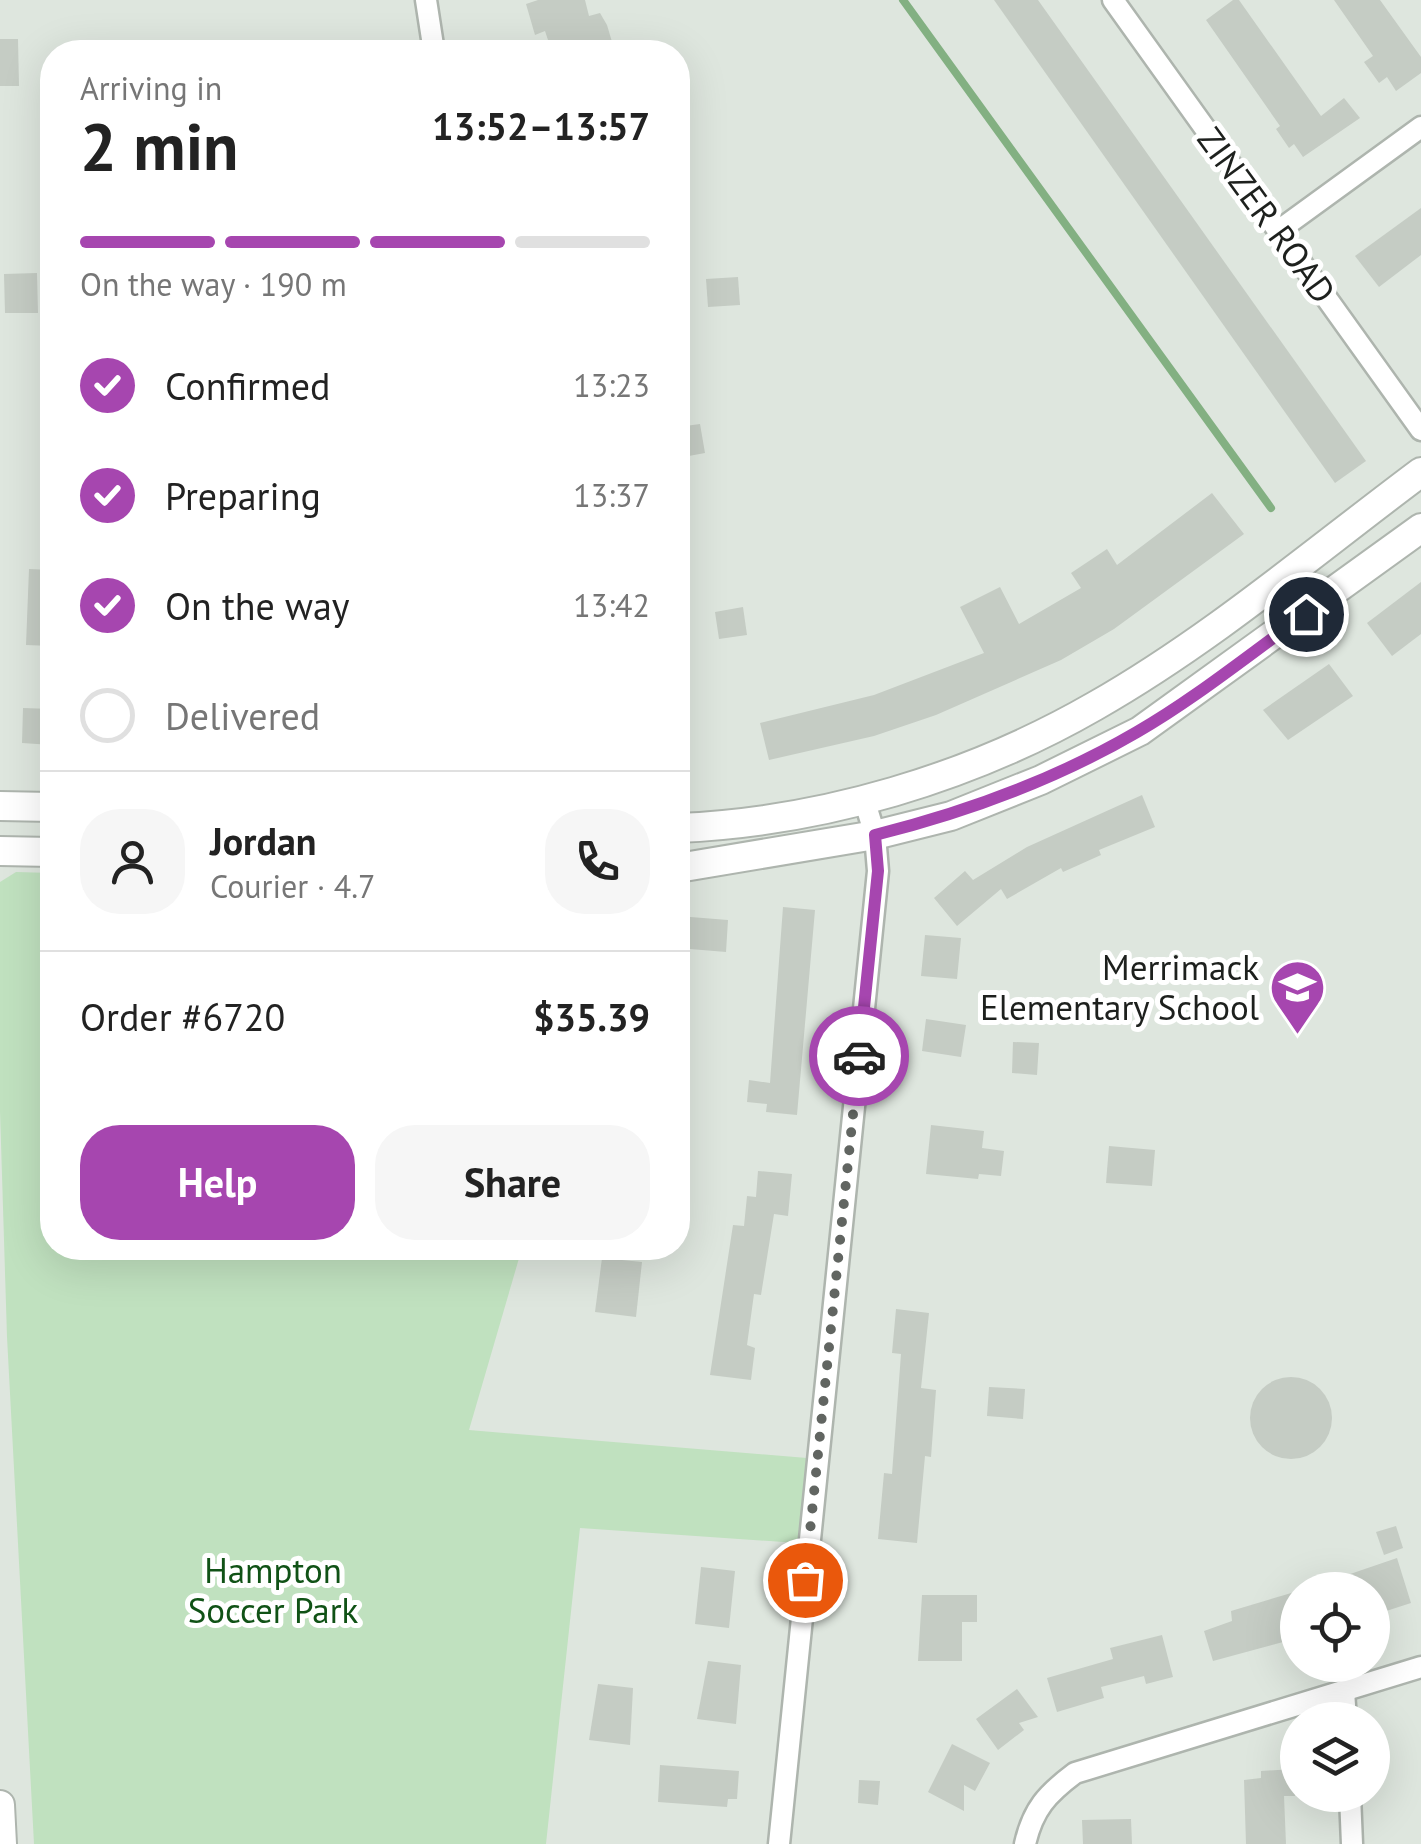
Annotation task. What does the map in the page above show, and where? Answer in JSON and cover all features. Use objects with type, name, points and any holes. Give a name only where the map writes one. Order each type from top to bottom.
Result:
[{"type":"street","points":[[426,0],[432,40]]},
{"type":"street","name":"ZINZER ROAD","points":[[1114,0],[1421,430]]},
{"type":"street","points":[[1278,232],[1421,127]]},
{"type":"street","points":[[690,826],[864,799],[999,754],[1095,706],[1186,646],[1421,472]]},
{"type":"street","points":[[690,866],[875,835],[951,816],[1041,780],[1140,731],[1421,528]]},
{"type":"street","points":[[779,1844],[878,871],[875,835],[864,799]]},
{"type":"street","points":[[0,806],[40,808]]},
{"type":"street","points":[[0,851],[40,852]]},
{"type":"street","points":[[1025,1844],[1031,1817],[1046,1795],[1075,1773],[1421,1667]]},
{"type":"street","points":[[1344,1690],[1345,1702]]},
{"type":"street","points":[[0,1805],[2,1844]]},
{"type":"street","points":[[1351,1812],[1352,1844]]},
{"type":"green space","name":"Hampton Soccer Park","points":[[16,872],[40,873],[40,1260],[519,1260],[469,1430],[807,1458],[798,1543],[580,1528],[546,1844],[34,1844],[7,1337],[0,1111],[0,882]]},
{"type":"building","points":[[538,0],[585,0],[589,16],[600,13],[611,40],[548,40],[545,31],[535,35],[526,4]]},
{"type":"building","points":[[994,0],[1038,0],[1366,461],[1335,483]]},
{"type":"building","points":[[1233,0],[1239,0],[1321,116],[1344,98],[1360,118],[1303,157],[1294,144],[1289,148],[1276,129],[1280,126],[1206,20]]},
{"type":"building","points":[[1334,0],[1380,0],[1421,57],[1421,73],[1396,91],[1387,77],[1379,83],[1364,62],[1373,56]]},
{"type":"building","points":[[0,39],[18,39],[19,86],[0,86]]},
{"type":"building","points":[[1421,208],[1421,255],[1379,287],[1355,256]]},
{"type":"building","points":[[37,273],[38,313],[5,313],[4,274]]},
{"type":"building","points":[[738,277],[740,305],[708,307],[706,279]]},
{"type":"building","points":[[700,424],[705,453],[690,456],[690,425]]},
{"type":"building","points":[[1212,493],[1244,534],[1114,629],[1061,660],[936,715],[874,736],[769,760],[760,723],[874,695],[984,653],[960,607],[1000,587],[1019,624],[1081,588],[1071,573],[1107,549],[1117,565]]},
{"type":"building","points":[[29,569],[40,569],[40,646],[26,645]]},
{"type":"building","points":[[1421,582],[1421,634],[1392,656],[1367,623]]},
{"type":"building","points":[[743,607],[747,635],[719,639],[715,612]]},
{"type":"building","points":[[1329,664],[1353,696],[1288,740],[1263,710]]},
{"type":"building","points":[[23,708],[40,709],[40,744],[22,743]]},
{"type":"building","points":[[1142,795],[1155,827],[1099,850],[1101,855],[1063,872],[1061,868],[1007,899],[1001,889],[957,926],[934,898],[965,871],[973,880],[1027,847]]},
{"type":"building","points":[[783,907],[815,910],[797,1115],[766,1112],[767,1104],[747,1102],[749,1080],[770,1083]]},
{"type":"building","points":[[690,917],[728,920],[726,952],[690,949]]},
{"type":"building","points":[[925,935],[961,938],[957,979],[921,976]]},
{"type":"building","points":[[926,1019],[966,1025],[961,1057],[922,1051]]},
{"type":"building","points":[[1013,1042],[1039,1043],[1037,1075],[1012,1073]]},
{"type":"building","points":[[931,1125],[984,1131],[982,1148],[1004,1151],[1001,1176],[979,1174],[978,1179],[926,1174]]},
{"type":"building","points":[[1109,1146],[1155,1150],[1152,1186],[1106,1183]]},
{"type":"building","points":[[758,1171],[792,1174],[788,1216],[774,1214],[761,1295],[754,1294],[747,1345],[755,1348],[751,1380],[710,1375],[733,1225],[744,1226],[747,1196],[756,1197]]},
{"type":"building","points":[[602,1260],[642,1262],[636,1317],[595,1312]]},
{"type":"building","points":[[896,1309],[929,1313],[921,1388],[936,1390],[931,1457],[925,1456],[917,1543],[878,1539],[884,1473],[892,1474],[901,1354],[892,1353]]},
{"type":"building","points":[[1291,1377],[1307,1380],[1320,1389],[1329,1402],[1329,1434],[1320,1447],[1307,1456],[1291,1459],[1275,1456],[1262,1447],[1253,1434],[1250,1418],[1253,1402],[1262,1389],[1275,1380]]},
{"type":"building","points":[[989,1387],[1025,1389],[1023,1419],[987,1416]]},
{"type":"building","points":[[1396,1526],[1403,1548],[1384,1555],[1376,1532]]},
{"type":"building","points":[[1397,1558],[1411,1603],[1390,1610],[1390,1572],[1356,1572]]},
{"type":"building","points":[[701,1567],[735,1571],[729,1628],[695,1624]]},
{"type":"building","points":[[922,1595],[977,1595],[977,1622],[962,1622],[962,1661],[918,1661]]},
{"type":"building","points":[[1280,1596],[1280,1643],[1213,1661],[1204,1631],[1232,1621],[1231,1611]]},
{"type":"building","points":[[1162,1635],[1173,1677],[1146,1684],[1144,1676],[1101,1687],[1104,1698],[1057,1712],[1047,1678],[1113,1659],[1110,1648]]},
{"type":"building","points":[[708,1661],[741,1665],[736,1724],[697,1719]]},
{"type":"building","points":[[598,1684],[633,1688],[630,1745],[589,1740]]},
{"type":"building","points":[[1017,1689],[1038,1717],[1019,1723],[1024,1730],[998,1750],[976,1719]]},
{"type":"building","points":[[952,1744],[990,1763],[975,1791],[964,1785],[964,1811],[928,1792]]},
{"type":"building","points":[[660,1765],[739,1771],[737,1799],[728,1799],[727,1807],[658,1802]]},
{"type":"building","points":[[1280,1770],[1280,1812],[1285,1812],[1286,1844],[1246,1844],[1244,1780],[1261,1778],[1261,1771]]},
{"type":"building","points":[[859,1780],[880,1781],[878,1805],[858,1803]]},
{"type":"building","points":[[1131,1819],[1132,1844],[1083,1844],[1082,1820]]},
{"type":"waterway","points":[[903,0],[1271,508]]},
{"type":"way so far","points":[[805,1580],[859,1056]]},
{"type":"place","name":"Merrimack Elementary School","points":[[1298,1036]]},
{"type":"route","points":[[859,1056],[878,871],[875,835],[951,816],[1091,757],[1140,731],[1306,614]]}]
